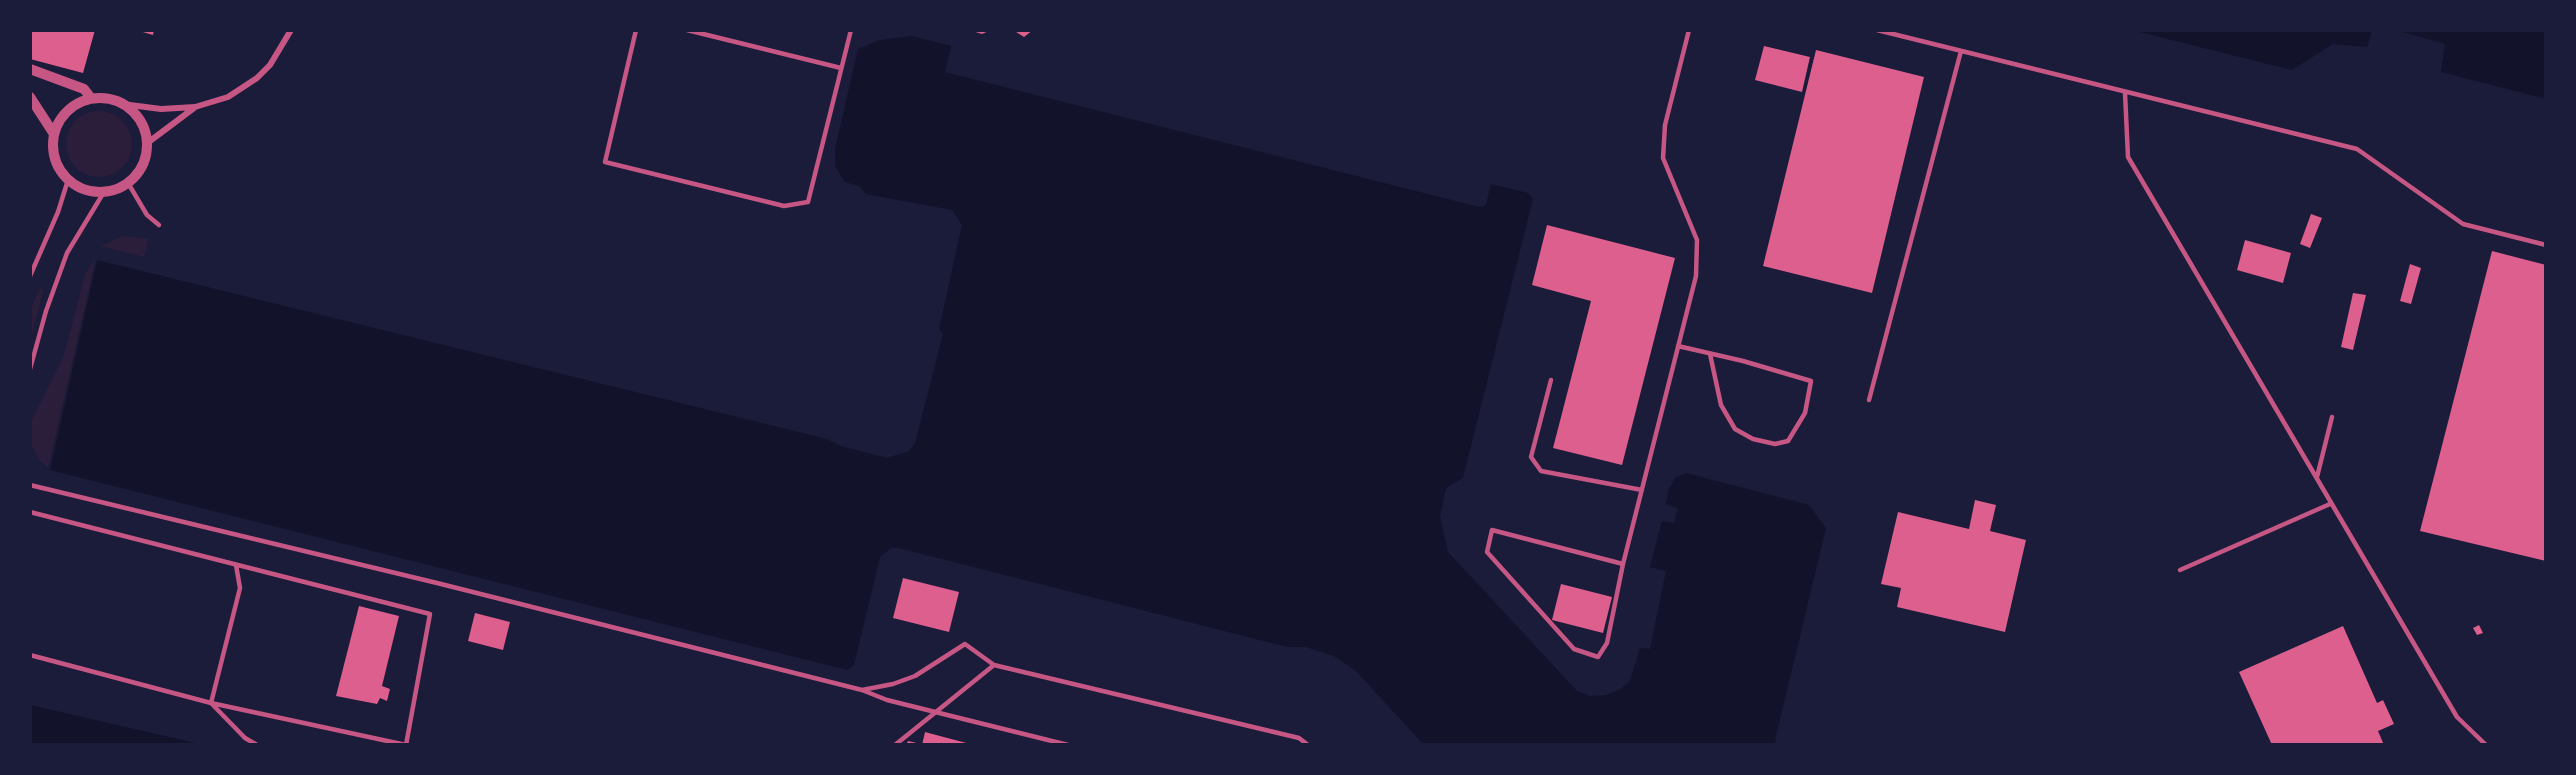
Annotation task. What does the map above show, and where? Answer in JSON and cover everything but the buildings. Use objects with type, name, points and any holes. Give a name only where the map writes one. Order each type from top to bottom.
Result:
[{"type":"street","points":[[54,134],[68,111],[91,98],[107,98],[122,104],[161,109],[195,108],[228,97],[256,78],[276,57],[291,30]]},
{"type":"street","points":[[30,69],[84,89],[91,98]]},
{"type":"street","points":[[30,97],[54,134],[55,159],[68,180],[79,187],[104,192],[128,183],[142,166],[147,144],[143,128],[135,114],[122,104]]},
{"type":"street","points":[[147,144],[195,108]]},
{"type":"lane","points":[[636,30],[605,162],[784,206],[808,202],[851,30]]},
{"type":"lane","points":[[687,30],[841,68]]},
{"type":"lane","points":[[1623,564],[1492,531],[1487,552],[1574,649],[1598,657],[1606,644],[1623,564],[1696,276],[1697,240],[1663,158],[1665,125],[1689,30]]},
{"type":"lane","points":[[1877,30],[2357,149],[2463,224],[2546,245]]},
{"type":"lane","points":[[1869,400],[1961,51]]},
{"type":"lane","points":[[2125,93],[2128,157],[2457,717],[2486,745]]},
{"type":"lane","points":[[30,276],[58,212],[68,180]]},
{"type":"lane","points":[[128,183],[147,215],[159,225]]},
{"type":"lane","points":[[30,369],[46,311],[67,253],[104,192]]},
{"type":"lane","points":[[1678,346],[1710,354],[1811,381],[1805,412],[1788,441],[1775,444],[1753,439],[1735,429],[1721,405],[1710,354]]},
{"type":"lane","points":[[1551,380],[1532,457],[1541,471],[1642,490]]},
{"type":"lane","points":[[2317,477],[2332,417]]},
{"type":"lane","points":[[30,485],[416,578],[862,690],[887,700],[1068,745]]},
{"type":"lane","points":[[2180,570],[2330,504]]},
{"type":"lane","points":[[30,512],[430,614],[406,745],[211,703],[30,655]]},
{"type":"lane","points":[[211,703],[240,588],[236,565]]},
{"type":"lane","points":[[862,690],[893,684],[915,676],[965,644],[993,665],[1299,738],[1308,745]]},
{"type":"lane","points":[[895,745],[993,665]]},
{"type":"lane","points":[[211,703],[245,738],[257,745]]},
{"type":"shaded area","points":[[2132,30],[2372,30],[2367,47],[2333,44],[2292,70]]},
{"type":"shaded area","points":[[2396,30],[2546,30],[2546,99],[2441,72],[2445,44]]},
{"type":"shaded area","points":[[912,36],[951,46],[945,72],[1479,207],[1486,205],[1491,184],[1528,193],[1533,199],[1463,478],[1446,488],[1440,516],[1448,552],[1577,691],[1590,696],[1606,695],[1621,689],[1630,681],[1640,648],[1650,649],[1666,571],[1650,567],[1662,521],[1674,523],[1678,508],[1666,504],[1668,491],[1675,478],[1686,473],[1809,505],[1826,528],[1775,740],[1778,745],[1424,745],[1356,671],[1334,656],[1306,647],[1287,647],[899,548],[891,548],[880,557],[854,665],[847,670],[50,470],[97,260],[827,439],[841,446],[887,458],[909,451],[915,443],[943,334],[939,329],[962,225],[952,210],[866,194],[859,186],[845,182],[835,166],[835,149],[858,49],[880,40]]},
{"type":"shaded area","points":[[105,111],[123,120],[130,131],[132,144],[130,157],[123,168],[112,175],[93,177],[75,168],[68,157],[66,138],[75,120],[86,113]]},
{"type":"shaded area","points":[[123,236],[148,239],[144,257],[100,246]]},
{"type":"shaded area","points":[[95,259],[48,468],[39,459],[32,446],[30,424],[64,355],[85,274]]},
{"type":"shaded area","points":[[40,288],[43,290],[42,296],[30,342],[30,310]]},
{"type":"shaded area","points":[[30,705],[204,745],[30,745]]}]
